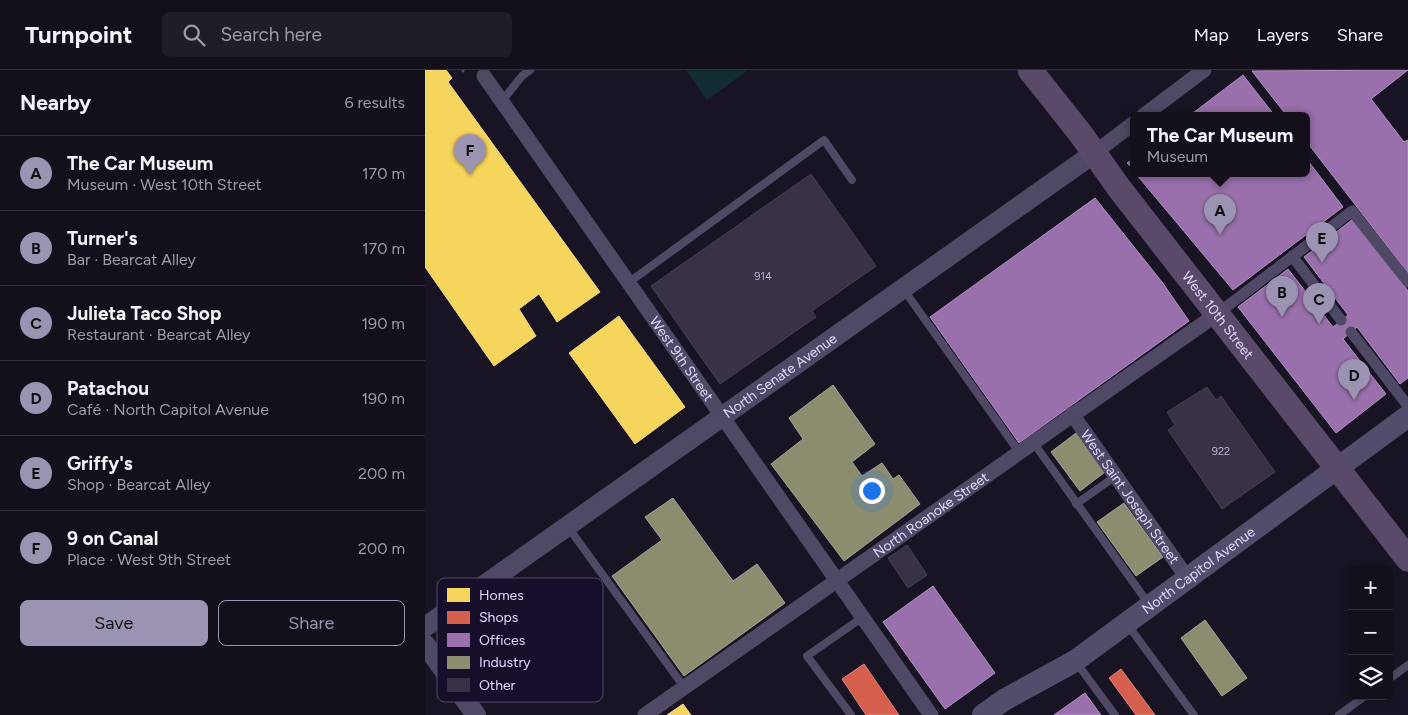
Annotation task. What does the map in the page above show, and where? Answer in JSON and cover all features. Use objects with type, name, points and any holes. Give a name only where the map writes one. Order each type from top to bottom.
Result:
[{"type":"main road","name":"West 10th Street","points":[[1030,70],[1093,154],[1408,559]]},
{"type":"main road","name":"North Capitol Avenue","points":[[983,715],[1005,700],[1075,661],[1408,416]]},
{"type":"street","points":[[1148,112],[1204,70]]},
{"type":"street","name":"West 9th Street","points":[[484,76],[931,715]]},
{"type":"street","name":"North Senate Avenue","points":[[494,578],[1130,126]]},
{"type":"street","points":[[1217,314],[1352,210],[1408,282]]},
{"type":"street","points":[[1292,256],[1341,320]]},
{"type":"street","name":"North Roanoke Street","points":[[645,715],[1217,314]]},
{"type":"street","points":[[1351,332],[1408,406]]},
{"type":"street","name":"West Saint Joseph Street","points":[[1072,414],[1188,579]]},
{"type":"street","name":"North Senate Avenue","points":[[425,627],[437,619]]},
{"type":"street","points":[[425,644],[437,661]]},
{"type":"street","points":[[467,702],[476,715]]},
{"type":"lane","points":[[501,101],[522,76],[530,70]]},
{"type":"lane","points":[[629,283],[824,140],[852,180]]},
{"type":"lane","points":[[903,288],[1019,452]]},
{"type":"lane","points":[[1033,442],[1150,606]]},
{"type":"lane","points":[[1076,504],[1116,476]]},
{"type":"lane","points":[[568,526],[684,687]]},
{"type":"lane","points":[[851,715],[807,656],[863,617]]},
{"type":"lane","points":[[1127,623],[1194,715]]},
{"type":"lane","points":[[1075,661],[1115,715]]},
{"type":"lane","points":[[1393,676],[1408,665]]},
{"type":"lane","points":[[1339,715],[1360,700]]},
{"type":"green space","points":[[686,70],[748,70],[707,100]]},
{"type":"building: Homes","points":[[425,70],[446,70],[452,78],[448,82],[600,292],[557,322],[539,294],[519,309],[536,336],[494,366],[425,267]]},
{"type":"building: Homes","points":[[619,316],[685,407],[635,444],[569,353]]},
{"type":"building: Homes","points":[[683,704],[691,715],[667,715]]},
{"type":"building: Shops","points":[[864,664],[899,715],[866,715],[842,679]]},
{"type":"building: Shops","points":[[1121,669],[1155,715],[1136,715],[1109,678]]},
{"type":"building: Offices","points":[[1408,70],[1371,99],[1404,142],[1408,140],[1408,273],[1310,146],[1310,112],[1284,112],[1252,71]]},
{"type":"building: Offices","points":[[1243,75],[1272,112],[1194,112]]},
{"type":"building: Offices","points":[[1310,163],[1343,207],[1233,290],[1139,177],[1310,177]]},
{"type":"building: Offices","points":[[1095,198],[1162,282],[1189,321],[1019,443],[930,317]]},
{"type":"building: Offices","points":[[1353,219],[1408,291],[1408,378],[1400,384],[1357,327],[1343,339],[1386,394],[1336,433],[1238,307],[1288,269],[1333,327],[1348,315],[1304,257]]},
{"type":"building: Offices","points":[[933,586],[995,673],[945,709],[883,622]]},
{"type":"building: Offices","points":[[1085,693],[1101,715],[1054,715]]},
{"type":"building: Industry","points":[[833,385],[875,444],[852,462],[862,476],[882,463],[893,479],[899,475],[920,504],[844,561],[771,464],[803,439],[789,418]]},
{"type":"building: Industry","points":[[1076,433],[1105,472],[1080,491],[1051,452]]},
{"type":"building: Industry","points":[[673,498],[733,581],[757,564],[785,603],[684,676],[612,576],[662,540],[645,517]]},
{"type":"building: Industry","points":[[1124,503],[1163,557],[1136,576],[1097,522]]},
{"type":"building: Industry","points":[[1205,620],[1247,678],[1222,696],[1181,638]]},
{"type":"building: Other","points":[[811,174],[876,266],[812,311],[816,317],[720,384],[651,286]]},
{"type":"building: Other","points":[[1207,387],[1216,400],[1221,396],[1275,472],[1222,509],[1168,430],[1175,425],[1167,412]]},
{"type":"building: Other","points":[[907,545],[927,575],[908,588],[888,558]]},
{"type":"place","name":"9 on Canal","points":[[470,175]]},
{"type":"place","name":"The Car Museum","points":[[1220,235]]},
{"type":"place","name":"Griffy's","points":[[1322,263]]},
{"type":"place","name":"Turner's","points":[[1282,317]]},
{"type":"place","name":"Julieta Taco Shop","points":[[1319,324]]},
{"type":"place","name":"Patachou","points":[[1354,400]]}]
